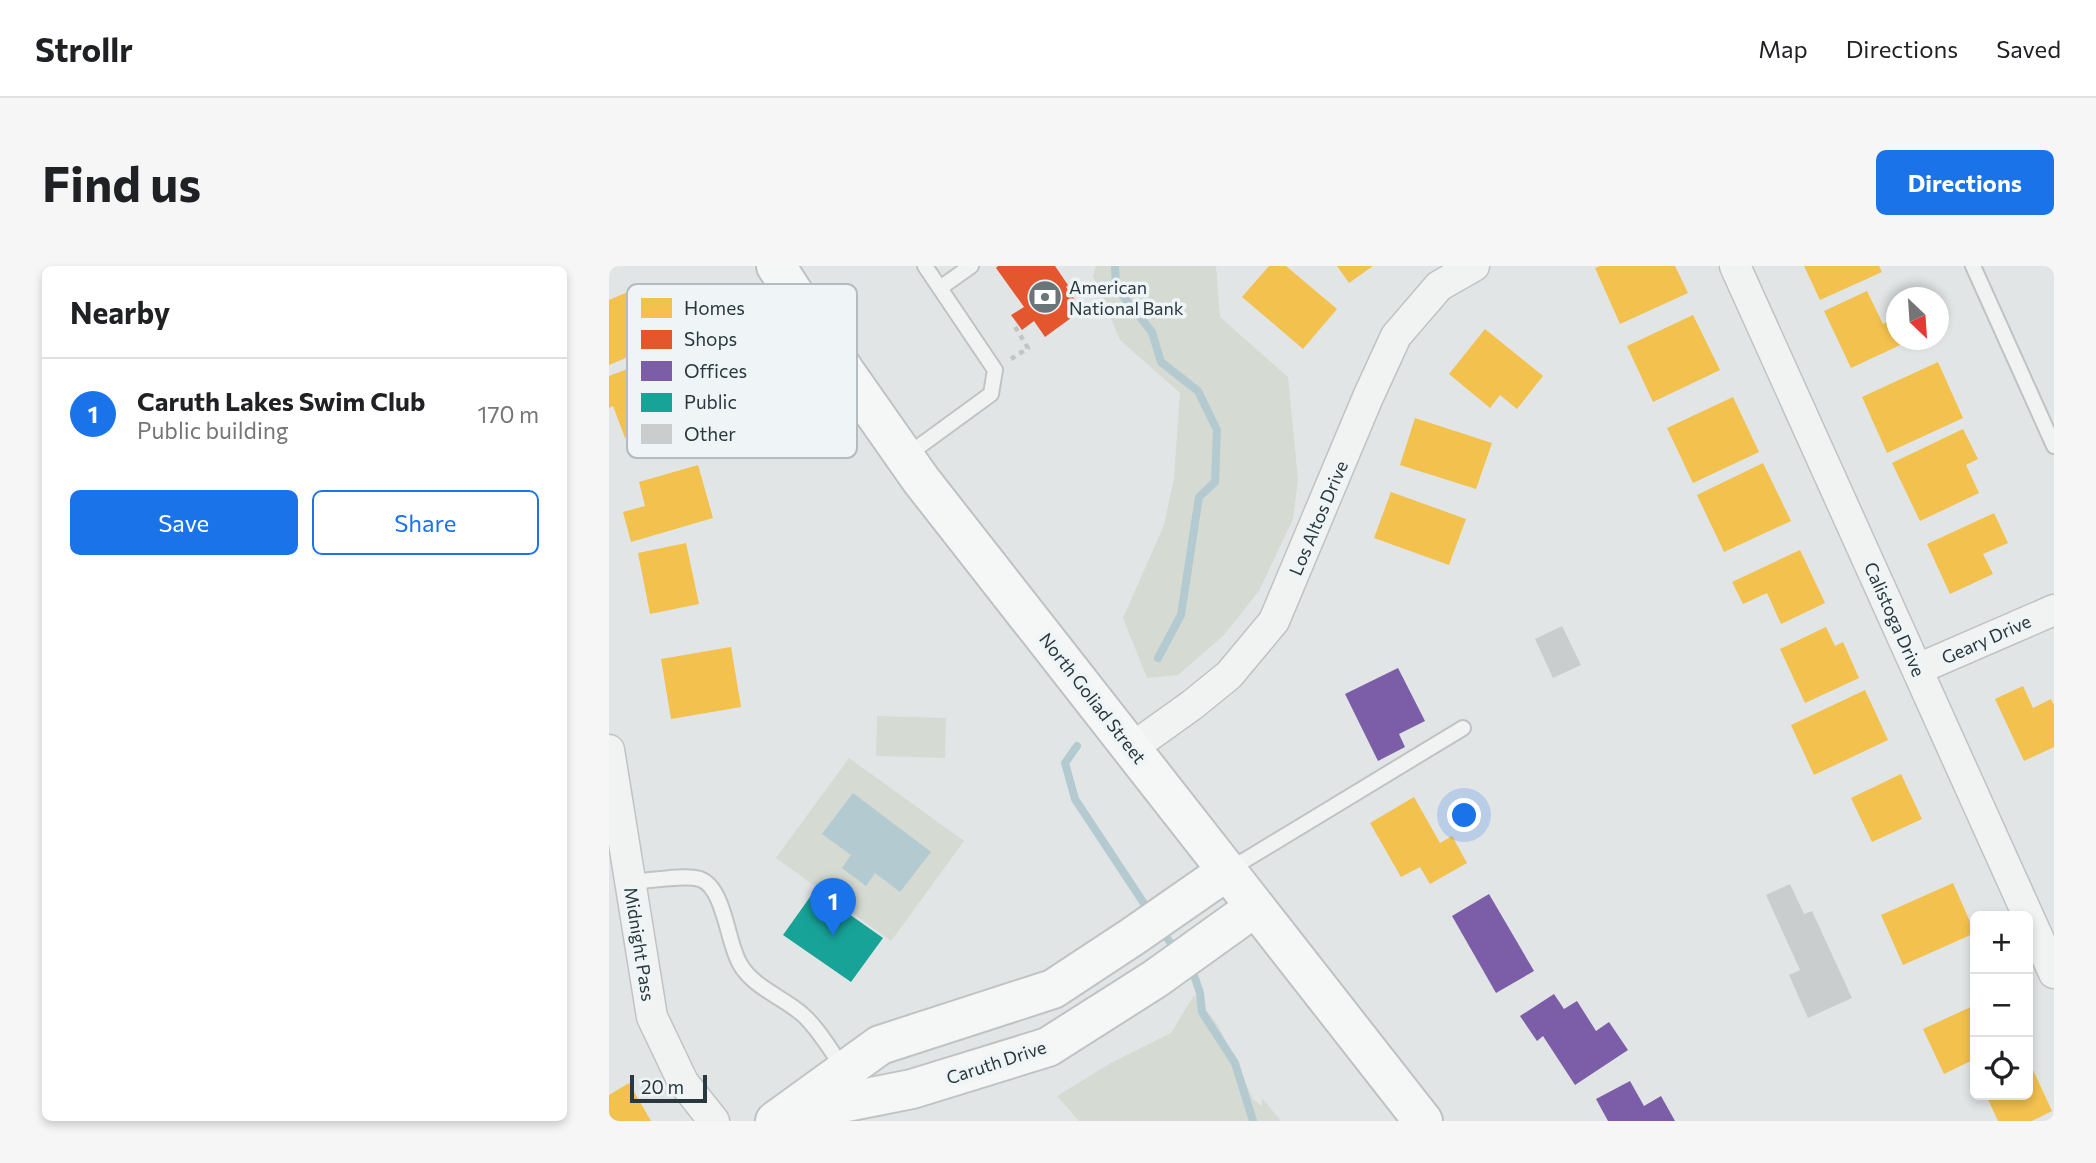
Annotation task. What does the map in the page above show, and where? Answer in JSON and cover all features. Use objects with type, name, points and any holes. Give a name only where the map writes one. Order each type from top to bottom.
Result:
[{"type":"main road","name":"North Goliad Street","points":[[776,266],[788,284]]},
{"type":"main road","name":"North Goliad Street","points":[[857,389],[956,525],[1423,1121]]},
{"type":"main road","name":"Caruth Drive","points":[[779,1117],[880,1045],[1053,989],[1227,871]]},
{"type":"main road","name":"Caruth Drive","points":[[779,1117],[912,1089],[1048,1047],[1155,979],[1254,908]]},
{"type":"street","name":"Los Altos Drive","points":[[1132,748],[1229,675],[1274,621],[1368,397],[1397,336],[1439,286],[1474,266]]},
{"type":"street","name":"Calistoga Drive","points":[[1735,266],[2054,973]]},
{"type":"street","name":"Geary Drive","points":[[1918,669],[2054,610]]},
{"type":"street","name":"Midnight Pass","points":[[609,750],[652,1017],[683,1082],[714,1121]]},
{"type":"lane","points":[[905,457],[991,394],[995,370],[925,266]]},
{"type":"lane","points":[[940,288],[971,266]]},
{"type":"lane","points":[[1973,266],[2054,446]]},
{"type":"lane","points":[[1227,871],[1463,728]]},
{"type":"lane","points":[[631,882],[701,879],[713,889],[720,904],[732,950],[741,967],[761,986],[804,1016],[845,1070]]},
{"type":"path","points":[[995,370],[1028,348],[1014,325],[1017,323]]},
{"type":"shaded area","points":[[1096,266],[1216,266],[1220,317],[1288,377],[1298,480],[1293,519],[1259,591],[1224,635],[1178,675],[1147,678],[1123,618],[1164,525],[1174,478],[1180,393],[1120,340],[1093,276]]},
{"type":"shaded area","points":[[877,716],[946,718],[945,758],[876,756]]},
{"type":"shaded area","points":[[849,758],[964,841],[891,941],[776,858]]},
{"type":"shaded area","points":[[1194,995],[1218,1025],[1253,1099],[1262,1106],[1262,1098],[1281,1121],[1079,1121],[1057,1096],[1111,1063],[1171,1033]]},
{"type":"water","points":[[853,793],[931,852],[900,892],[875,873],[866,886],[842,868],[851,855],[822,834]]},
{"type":"building: Homes","points":[[1269,266],[1286,266],[1337,309],[1303,349],[1242,297]]},
{"type":"building: Homes","points":[[1337,266],[1373,266],[1349,283]]},
{"type":"building: Homes","points":[[1675,266],[1688,293],[1620,324],[1595,268]]},
{"type":"building: Homes","points":[[1804,266],[1879,266],[1882,272],[1820,300]]},
{"type":"building: Homes","points":[[1867,291],[1883,324],[1886,323],[1886,350],[1890,350],[1851,368],[1824,311]]},
{"type":"building: Homes","points":[[627,292],[627,358],[609,365],[609,300]]},
{"type":"building: Homes","points":[[1693,315],[1720,370],[1653,402],[1627,346]]},
{"type":"building: Homes","points":[[1485,329],[1543,376],[1517,409],[1500,395],[1490,408],[1449,374]]},
{"type":"building: Homes","points":[[1938,362],[1963,418],[1887,453],[1862,397]]},
{"type":"building: Homes","points":[[627,369],[625,438],[613,406],[609,408],[609,376]]},
{"type":"building: Homes","points":[[1733,397],[1759,452],[1693,483],[1667,428]]},
{"type":"building: Homes","points":[[1415,418],[1492,443],[1476,489],[1400,465]]},
{"type":"building: Homes","points":[[1963,429],[1978,459],[1966,465],[1979,493],[1920,521],[1892,463]]},
{"type":"building: Homes","points":[[1763,463],[1791,521],[1724,552],[1697,495]]},
{"type":"building: Homes","points":[[698,465],[713,518],[631,542],[623,512],[645,506],[639,482]]},
{"type":"building: Homes","points":[[1391,492],[1466,519],[1449,565],[1374,538]]},
{"type":"building: Homes","points":[[1994,513],[2008,543],[1983,554],[1993,574],[1950,594],[1927,544]]},
{"type":"building: Homes","points":[[686,543],[699,604],[650,614],[638,553]]},
{"type":"building: Homes","points":[[1800,550],[1825,603],[1781,624],[1767,593],[1743,604],[1732,582]]},
{"type":"building: Homes","points":[[1826,627],[1835,646],[1843,642],[1859,678],[1805,703],[1780,649]]},
{"type":"building: Homes","points":[[731,647],[741,707],[671,719],[661,659]]},
{"type":"building: Homes","points":[[2023,686],[2033,708],[2051,699],[2054,705],[2054,747],[2024,761],[1995,699]]},
{"type":"building: Homes","points":[[1865,690],[1888,740],[1814,775],[1791,725]]},
{"type":"building: Homes","points":[[1901,774],[1922,819],[1872,842],[1851,798]]},
{"type":"building: Homes","points":[[1414,797],[1440,843],[1452,836],[1467,863],[1430,884],[1420,867],[1401,877],[1370,823]]},
{"type":"building: Homes","points":[[1953,883],[1970,922],[1970,935],[1903,965],[1881,915]]},
{"type":"building: Homes","points":[[1970,1007],[1970,1061],[1944,1074],[1923,1029]]},
{"type":"building: Homes","points":[[2033,1070],[2052,1111],[2032,1121],[1998,1121],[1988,1100],[2033,1100]]},
{"type":"building: Homes","points":[[629,1083],[651,1121],[609,1121],[609,1095]]},
{"type":"building: Shops","name":"American National Bank","points":[[1055,266],[1082,310],[1045,337],[1034,321],[1022,330],[1011,315],[1024,307],[996,268]]},
{"type":"building: Offices","points":[[1398,668],[1425,721],[1399,734],[1405,747],[1378,761],[1345,694]]},
{"type":"building: Offices","points":[[1489,894],[1534,971],[1496,993],[1452,916]]},
{"type":"building: Offices","points":[[1554,994],[1564,1009],[1577,1001],[1596,1031],[1609,1022],[1628,1050],[1575,1085],[1543,1036],[1537,1041],[1520,1016]]},
{"type":"building: Offices","points":[[1630,1081],[1644,1106],[1661,1096],[1675,1121],[1608,1121],[1596,1099]]},
{"type":"building: Public","points":[[815,890],[883,938],[851,982],[783,935]]},
{"type":"building: Other","points":[[1562,626],[1581,665],[1553,678],[1535,639]]},
{"type":"building: Other","points":[[1790,884],[1804,914],[1812,911],[1852,998],[1808,1018],[1789,975],[1800,970],[1766,895]]},
{"type":"waterway","points":[[1115,266],[1116,287],[1152,332],[1161,362],[1198,391],[1217,430],[1215,482],[1199,497],[1181,615],[1158,658]]},
{"type":"waterway","points":[[1077,746],[1065,763],[1075,799],[1149,911]]},
{"type":"waterway","points":[[1160,928],[1177,952]]},
{"type":"waterway","points":[[1188,968],[1200,993],[1202,1012],[1235,1063],[1253,1121]]},
{"type":"place","name":"American National Bank","points":[[1045,297]]},
{"type":"place","name":"Caruth Lakes Swim Club","points":[[833,936]]}]
